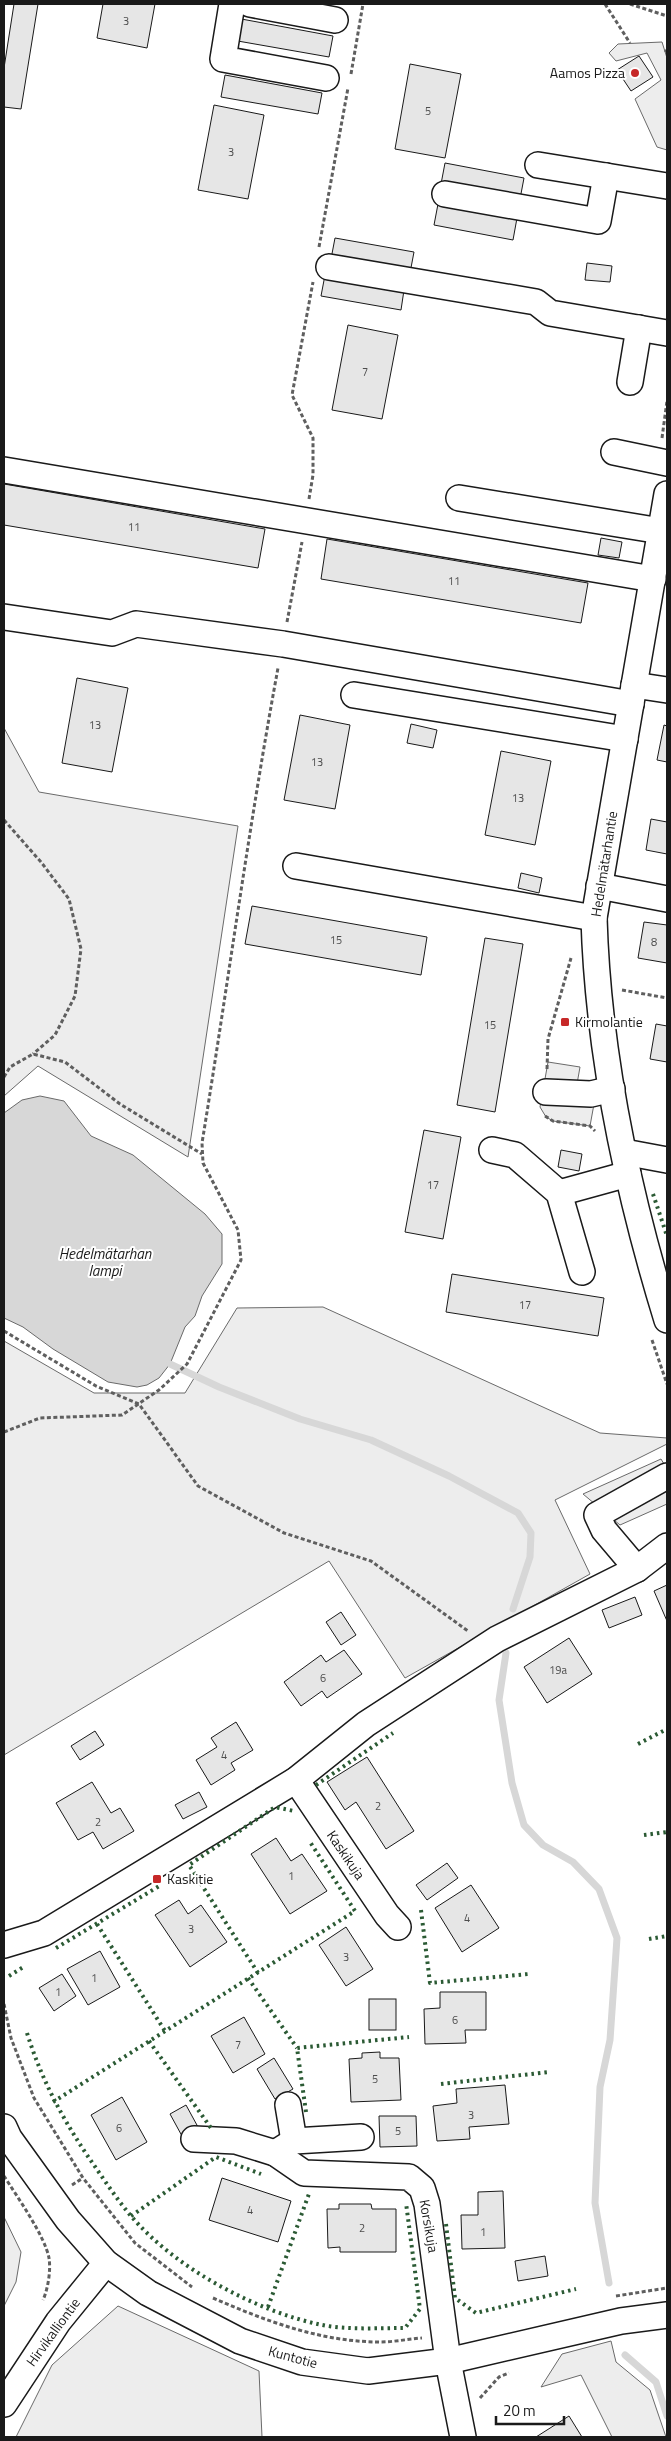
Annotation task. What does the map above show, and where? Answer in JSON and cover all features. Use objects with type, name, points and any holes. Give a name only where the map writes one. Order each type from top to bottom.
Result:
[{"type":"street","points":[[232,4],[224,59],[326,78]]},
{"type":"street","points":[[250,4],[335,20]]},
{"type":"street","points":[[538,165],[667,186]]},
{"type":"street","points":[[444,194],[598,220],[606,176]]},
{"type":"street","points":[[320,264],[536,302],[550,313],[667,333]]},
{"type":"street","points":[[630,382],[639,328]]},
{"type":"street","points":[[614,452],[667,462]]},
{"type":"street","points":[[4,470],[653,579]]},
{"type":"street","name":"Hedelmätarhantie","points":[[667,494],[594,918],[597,985],[619,1135],[653,1273],[667,1320]]},
{"type":"street","points":[[459,498],[661,531]]},
{"type":"street","points":[[4,616],[112,633],[136,624],[632,695],[667,690]]},
{"type":"street","points":[[354,695],[625,739]]},
{"type":"street","points":[[296,866],[594,918]]},
{"type":"street","points":[[599,886],[667,899]]},
{"type":"street","points":[[546,1092],[592,1094],[612,1090]]},
{"type":"street","points":[[492,1150],[515,1156],[559,1193],[582,1272]]},
{"type":"street","points":[[559,1193],[626,1163],[667,1160]]},
{"type":"street","points":[[637,1569],[604,1530],[597,1515],[667,1476]]},
{"type":"street","points":[[4,1945],[44,1933],[296,1780],[366,1724],[488,1644],[637,1569],[667,1546]]},
{"type":"street","name":"Kaskikuja","points":[[296,1780],[386,1916],[398,1927]]},
{"type":"street","points":[[284,2147],[288,2105]]},
{"type":"street","name":"Kuntotie","points":[[4,2127],[9,2138],[68,2220],[106,2263],[148,2293],[240,2341],[302,2362],[368,2371],[448,2361],[621,2321],[667,2315]]},
{"type":"street","points":[[194,2139],[284,2147],[361,2137]]},
{"type":"street","name":"Korsikuja","points":[[284,2147],[304,2173],[409,2177],[422,2188],[427,2204],[448,2361],[463,2437]]},
{"type":"street","name":"Hirvikalliontie","points":[[4,2404],[58,2322],[106,2263]]},
{"type":"path","points":[[4,1432],[40,1418],[122,1415],[139,1404],[187,1364],[241,1260],[238,1230],[203,1162],[202,1143],[231,964],[254,800],[313,475],[313,438],[292,395],[320,264],[364,4]]},
{"type":"path","points":[[605,4],[630,43]]},
{"type":"path","points":[[630,4],[667,16]]},
{"type":"path","points":[[4,820],[41,862],[69,899],[81,949],[74,996],[55,1035],[33,1054],[10,1067],[4,1077]]},
{"type":"path","points":[[597,985],[667,998]]},
{"type":"path","points":[[33,1054],[65,1062],[120,1104],[202,1154]]},
{"type":"path","points":[[4,1331],[96,1386],[139,1404],[198,1486],[284,1533],[371,1561],[488,1644]]},
{"type":"path","points":[[4,2004],[11,2038],[34,2098],[83,2178],[135,2243],[196,2291]]},
{"type":"path","points":[[4,2176],[34,2226],[49,2258],[46,2292],[42,2302]]},
{"type":"path","points":[[613,2297],[667,2288]]},
{"type":"path","points":[[204,2294],[262,2320],[321,2336],[380,2342],[446,2336]]},
{"type":"shaded area","points":[[662,42],[667,58],[667,150],[657,147],[635,99],[661,80],[647,53],[616,61],[609,53],[618,44]]},
{"type":"shaded area","points":[[4,728],[39,792],[238,826],[188,1157],[38,1066],[4,1096]]},
{"type":"shaded area","points":[[548,1062],[580,1067],[577,1084],[594,1104],[590,1126],[553,1121],[546,1117],[540,1107]]},
{"type":"shaded area","points":[[323,1307],[600,1433],[667,1438],[667,1444],[555,1500],[590,1574],[405,1678],[329,1561],[4,1755],[4,1341],[94,1393],[185,1393],[237,1308]]},
{"type":"shaded area","points":[[661,1459],[667,1469],[667,1504],[620,1525],[583,1494]]},
{"type":"shaded area","points":[[4,2217],[21,2252],[16,2282],[4,2306]]},
{"type":"shaded area","points":[[118,2306],[259,2371],[262,2437],[16,2437],[52,2365]]},
{"type":"shaded area","points":[[611,2341],[616,2362],[650,2390],[666,2437],[612,2437],[581,2375],[541,2387],[562,2354]]},
{"type":"water","name":"Hedelmätarhan lampi","points":[[40,1096],[64,1101],[91,1136],[133,1155],[205,1214],[222,1234],[222,1264],[202,1296],[195,1316],[185,1327],[170,1364],[159,1378],[147,1385],[137,1387],[108,1382],[53,1349],[23,1327],[4,1318],[4,1113],[22,1100]]},
{"type":"building","points":[[14,4],[38,4],[21,109],[4,107],[4,68]]},
{"type":"building","points":[[103,4],[155,4],[147,48],[97,38]]},
{"type":"building","points":[[236,18],[333,36],[329,57],[232,40]]},
{"type":"building","name":"Aamos Pizza","points":[[639,56],[653,77],[631,91],[617,70]]},
{"type":"building","points":[[410,64],[461,74],[445,158],[395,149]]},
{"type":"building","points":[[225,75],[322,93],[318,114],[221,97]]},
{"type":"building","points":[[214,105],[264,115],[248,199],[198,190]]},
{"type":"building","points":[[445,163],[524,178],[520,199],[441,184]]},
{"type":"building","points":[[438,204],[517,218],[513,240],[434,225]]},
{"type":"building","points":[[335,238],[414,252],[410,273],[331,259]]},
{"type":"building","points":[[587,263],[612,266],[610,282],[585,280]]},
{"type":"building","points":[[325,275],[404,290],[401,310],[321,296]]},
{"type":"building","points":[[348,325],[398,335],[382,419],[332,410]]},
{"type":"building","points":[[4,484],[265,529],[258,568],[4,525]]},
{"type":"building","points":[[601,538],[622,542],[619,558],[598,555]]},
{"type":"building","points":[[327,539],[588,583],[581,623],[321,579]]},
{"type":"building","points":[[77,678],[128,688],[112,772],[62,763]]},
{"type":"building","points":[[300,715],[350,725],[335,809],[284,800]]},
{"type":"building","points":[[411,724],[437,730],[433,748],[407,743]]},
{"type":"building","points":[[664,725],[667,726],[667,762],[657,760]]},
{"type":"building","points":[[501,751],[551,761],[535,845],[485,835]]},
{"type":"building","points":[[651,819],[667,822],[667,854],[646,850]]},
{"type":"building","points":[[521,873],[542,878],[539,893],[518,888]]},
{"type":"building","points":[[252,906],[427,937],[421,975],[245,944]]},
{"type":"building","points":[[644,922],[667,925],[667,963],[638,958]]},
{"type":"building","points":[[485,938],[523,944],[495,1112],[457,1105]]},
{"type":"building","points":[[656,1024],[667,1026],[667,1062],[650,1059]]},
{"type":"building","points":[[424,1130],[461,1137],[443,1239],[405,1232]]},
{"type":"building","points":[[561,1150],[582,1154],[579,1171],[558,1167]]},
{"type":"building","points":[[452,1274],[604,1298],[598,1336],[446,1312]]},
{"type":"building","points":[[667,1585],[667,1621],[654,1591]]},
{"type":"building","points":[[635,1597],[642,1615],[609,1628],[602,1610]]},
{"type":"building","points":[[341,1612],[356,1635],[341,1645],[326,1622]]},
{"type":"building","points":[[569,1638],[592,1674],[547,1703],[524,1667]]},
{"type":"building","points":[[344,1650],[362,1674],[327,1698],[322,1691],[301,1706],[284,1682],[321,1655],[326,1662]]},
{"type":"building","points":[[236,1722],[253,1750],[231,1763],[235,1770],[211,1785],[196,1760],[217,1747],[211,1738]]},
{"type":"building","points":[[95,1731],[104,1745],[80,1760],[71,1746]]},
{"type":"building","points":[[367,1757],[414,1831],[386,1849],[356,1802],[345,1810],[327,1782]]},
{"type":"building","points":[[92,1782],[111,1813],[120,1808],[134,1831],[103,1849],[93,1832],[78,1840],[56,1803]]},
{"type":"building","points":[[199,1792],[207,1807],[183,1819],[175,1805]]},
{"type":"building","points":[[276,1838],[291,1861],[302,1854],[327,1891],[290,1914],[251,1854]]},
{"type":"building","points":[[447,1863],[458,1878],[427,1900],[416,1885]]},
{"type":"building","points":[[471,1885],[499,1928],[462,1952],[435,1908]]},
{"type":"building","points":[[179,1900],[188,1914],[201,1905],[227,1942],[190,1967],[155,1915]]},
{"type":"building","points":[[346,1927],[373,1969],[346,1986],[319,1945]]},
{"type":"building","points":[[100,1951],[120,1987],[88,2005],[67,1969]]},
{"type":"building","points":[[62,1974],[76,1996],[54,2011],[39,1988]]},
{"type":"building","points":[[440,1992],[486,1992],[486,2030],[465,2030],[466,2043],[425,2044],[424,2009],[440,2008]]},
{"type":"building","points":[[369,1999],[396,1999],[396,2030],[369,2030]]},
{"type":"building","points":[[244,2017],[265,2054],[233,2073],[211,2036]]},
{"type":"building","points":[[380,2052],[380,2058],[399,2058],[401,2100],[351,2102],[349,2059],[362,2058],[362,2053]]},
{"type":"building","points":[[274,2058],[293,2089],[275,2099],[257,2069]]},
{"type":"building","points":[[505,2085],[509,2124],[469,2127],[470,2139],[437,2141],[433,2106],[457,2103],[456,2089]]},
{"type":"building","points":[[122,2097],[147,2142],[116,2160],[91,2115]]},
{"type":"building","points":[[186,2105],[198,2127],[182,2136],[170,2114]]},
{"type":"building","points":[[379,2116],[416,2116],[417,2146],[380,2147]]},
{"type":"building","points":[[222,2178],[291,2201],[278,2242],[209,2220]]},
{"type":"building","points":[[503,2191],[505,2248],[462,2249],[461,2215],[478,2215],[478,2192]]},
{"type":"building","points":[[339,2204],[371,2204],[372,2209],[396,2209],[396,2252],[340,2252],[340,2247],[328,2248],[327,2209],[339,2209]]},
{"type":"building","points":[[545,2256],[548,2276],[518,2281],[515,2261]]},
{"type":"building","points":[[569,2416],[582,2437],[536,2437]]},
{"type":"waterway","points":[[170,1364],[219,1387],[300,1419],[371,1440],[449,1476],[518,1513],[531,1533],[530,1557],[513,1609]]},
{"type":"waterway","points":[[506,1653],[499,1700],[512,1783],[524,1825],[543,1845],[573,1862],[599,1889],[617,1938],[610,2040],[600,2087],[595,2203],[609,2283]]},
{"type":"waterway","points":[[625,2355],[656,2382],[667,2416]]},
{"type":"hedge","points":[[653,1194],[667,1236]]},
{"type":"hedge","points":[[638,1744],[667,1729]]},
{"type":"hedge","points":[[316,1785],[393,1733]]},
{"type":"hedge","points":[[258,1973],[189,1865],[275,1807],[294,1811]]},
{"type":"hedge","points":[[644,1835],[667,1832]]},
{"type":"hedge","points":[[53,2102],[355,1911],[310,1842]]},
{"type":"hedge","points":[[56,1948],[161,1885]]},
{"type":"hedge","points":[[421,1910],[430,1983],[529,1974]]},
{"type":"hedge","points":[[97,1924],[165,2031]]},
{"type":"hedge","points":[[649,1939],[667,1936]]},
{"type":"hedge","points":[[9,1976],[25,1966]]},
{"type":"hedge","points":[[248,1978],[297,2048]]},
{"type":"hedge","points":[[27,2033],[45,2081],[69,2126],[87,2155],[131,2216],[149,2235],[193,2270],[244,2298],[296,2318],[332,2327],[405,2328],[420,2309],[406,2203]]},
{"type":"hedge","points":[[306,2112],[297,2048],[409,2037]]},
{"type":"hedge","points":[[149,2041],[211,2128]]},
{"type":"hedge","points":[[441,2084],[549,2072]]},
{"type":"hedge","points":[[131,2216],[216,2157],[261,2174]]},
{"type":"hedge","points":[[268,2307],[310,2191]]},
{"type":"hedge","points":[[446,2224],[455,2298],[476,2313],[576,2289]]},
{"type":"place","name":"Aamos Pizza","points":[[635,73]]},
{"type":"place","name":"Kirmolantie","points":[[565,1022]]},
{"type":"place","name":"Kaskitie","points":[[157,1879]]}]
